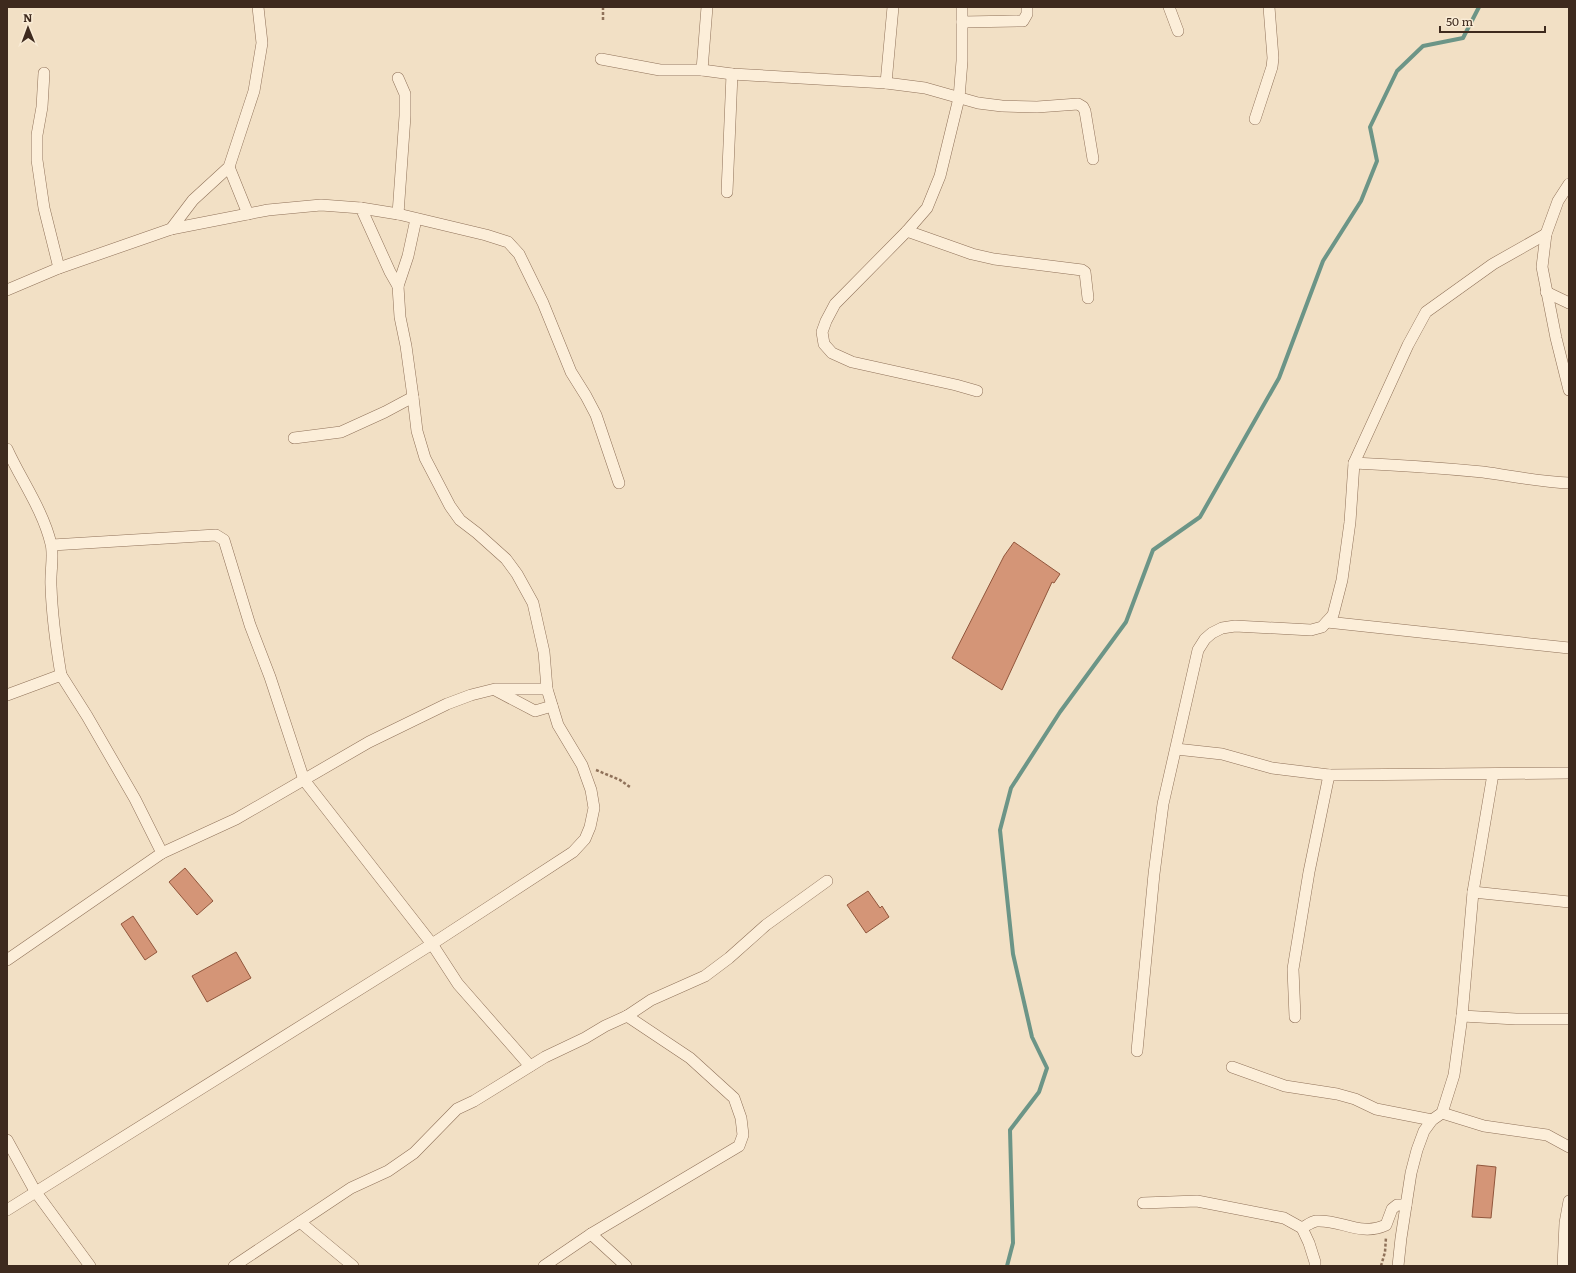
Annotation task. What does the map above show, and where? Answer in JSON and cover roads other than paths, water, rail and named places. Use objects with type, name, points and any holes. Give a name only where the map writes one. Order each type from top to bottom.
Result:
[{"type":"street","points":[[171,229],[193,200],[229,166],[254,90],[262,42],[258,7]]},
{"type":"street","points":[[702,70],[707,7]]},
{"type":"street","points":[[886,83],[893,7]]},
{"type":"street","points":[[962,7],[962,61],[959,98],[940,176],[927,208],[907,231],[835,304],[822,332],[824,344],[832,352],[852,362],[977,391]]},
{"type":"street","points":[[962,22],[1023,21],[1028,14],[1027,7]]},
{"type":"street","points":[[1169,7],[1178,31]]},
{"type":"street","points":[[1255,119],[1272,67],[1273,58],[1268,7]]},
{"type":"street","points":[[601,59],[660,70],[702,70],[732,74],[886,83],[925,88],[978,103],[1002,106],[1037,107],[1078,104],[1083,107],[1085,111],[1093,159]]},
{"type":"street","points":[[44,73],[42,107],[37,135],[37,160],[44,208],[59,268]]},
{"type":"street","points":[[728,192],[732,74]]},
{"type":"street","points":[[398,78],[404,94],[405,116],[398,214]]},
{"type":"street","points":[[229,166],[248,214]]},
{"type":"street","points":[[1569,184],[1558,201],[1546,234],[1542,267],[1546,292],[1569,390]]},
{"type":"street","points":[[7,290],[59,268],[171,229],[268,210],[321,205],[361,208],[398,214],[486,235],[508,242],[519,254],[543,303],[571,372],[596,415],[619,483]]},
{"type":"street","points":[[361,208],[390,272],[398,286]]},
{"type":"street","points":[[7,1210],[35,1191],[432,944],[573,852],[585,840],[590,827],[594,808],[591,790],[582,765],[558,725],[552,706],[547,689],[544,652],[533,603],[517,574],[506,559],[460,520],[450,506],[425,458],[417,431],[406,346],[400,317],[398,286],[408,256],[416,219]]},
{"type":"street","points":[[907,231],[972,254],[994,259],[1082,270],[1085,272],[1087,277],[1088,298]]},
{"type":"street","points":[[1136,1051],[1154,866],[1163,804],[1198,650],[1205,639],[1212,633],[1222,628],[1235,626],[1311,630],[1322,627],[1333,615],[1342,580],[1350,522],[1354,463],[1408,345],[1426,312],[1493,264],[1546,234]]},
{"type":"street","points":[[1546,292],[1569,303]]},
{"type":"street","points":[[294,438],[341,432],[385,412],[413,397]]},
{"type":"street","points":[[7,449],[28,489],[52,545],[52,605],[60,675],[83,710],[127,786],[162,853]]},
{"type":"street","points":[[1354,463],[1485,472],[1547,482],[1569,483]]},
{"type":"street","points":[[52,545],[216,535],[224,540],[250,625],[270,677],[304,780],[432,944],[458,984],[530,1066]]},
{"type":"street","points":[[1327,622],[1569,648]]},
{"type":"street","points":[[7,695],[60,675]]},
{"type":"street","points":[[7,960],[162,853],[236,819],[369,742],[447,704],[471,695],[495,689],[547,689]]},
{"type":"street","points":[[495,689],[535,711],[552,706]]},
{"type":"street","points":[[1176,749],[1222,754],[1272,768],[1329,775],[1569,773]]},
{"type":"street","points":[[1398,1266],[1411,1173],[1417,1150],[1424,1131],[1432,1120],[1442,1113],[1454,1075],[1462,1016],[1474,892],[1493,774]]},
{"type":"street","points":[[1295,1017],[1293,969],[1309,872],[1329,775]]},
{"type":"street","points":[[234,1266],[351,1188],[388,1171],[414,1153],[458,1109],[474,1101],[545,1056],[586,1038],[605,1026],[627,1016],[651,1000],[705,976],[729,958],[766,925],[826,881]]},
{"type":"street","points":[[1474,892],[1569,902]]},
{"type":"street","points":[[544,1266],[591,1234],[739,1146],[743,1135],[741,1118],[734,1098],[690,1058],[627,1016]]},
{"type":"street","points":[[1462,1016],[1516,1020],[1569,1019]]},
{"type":"street","points":[[1232,1067],[1285,1086],[1338,1094],[1355,1099],[1376,1110],[1432,1120]]},
{"type":"street","points":[[1442,1113],[1484,1126],[1546,1135],[1569,1147]]},
{"type":"street","points":[[7,1140],[35,1191],[90,1266]]},
{"type":"street","points":[[1143,1203],[1197,1201],[1284,1218],[1302,1228],[1309,1243],[1315,1266]]},
{"type":"street","points":[[1563,1266],[1565,1223],[1569,1201]]},
{"type":"street","points":[[1302,1228],[1314,1221],[1327,1222],[1360,1229],[1377,1229],[1386,1225],[1392,1209],[1397,1205],[1406,1205]]},
{"type":"street","points":[[300,1222],[353,1266]]},
{"type":"street","points":[[591,1234],[626,1266]]},
{"type":"waterway","points":[[1007,1266],[1013,1243],[1010,1130],[1039,1092],[1047,1068],[1032,1037],[1013,954],[1000,830],[1011,788],[1060,712],[1126,622],[1153,550],[1200,517],[1279,378],[1323,261],[1361,201],[1377,161],[1370,127],[1397,71],[1423,46],[1463,38],[1479,7]]}]
